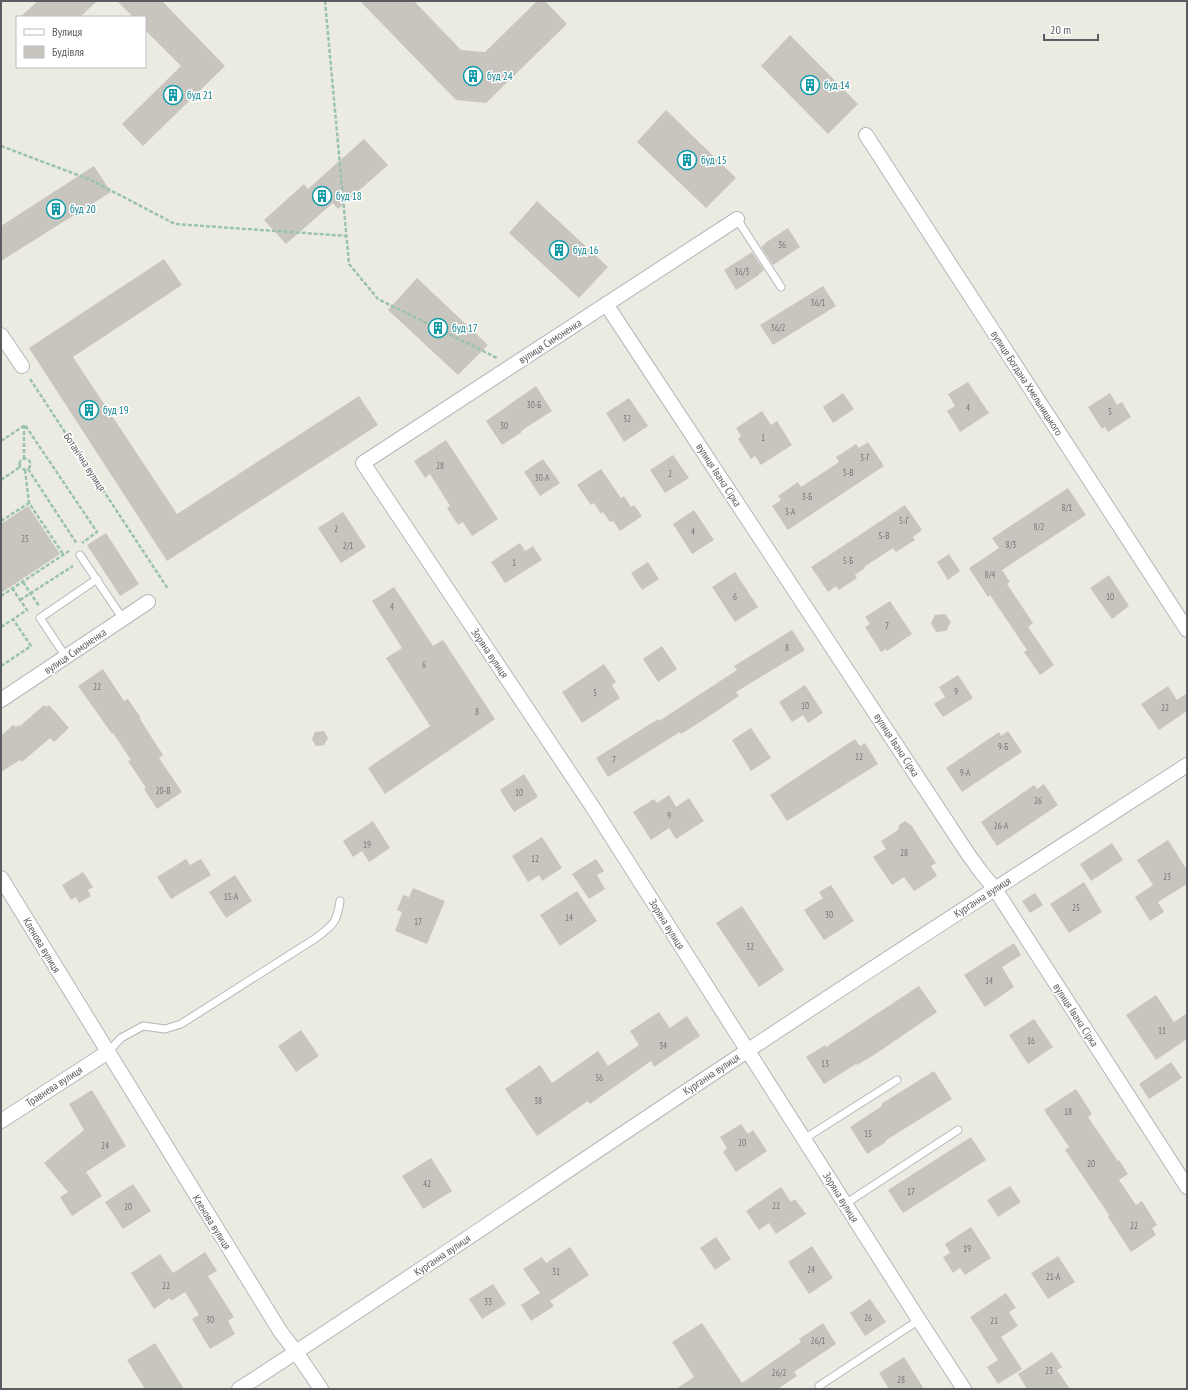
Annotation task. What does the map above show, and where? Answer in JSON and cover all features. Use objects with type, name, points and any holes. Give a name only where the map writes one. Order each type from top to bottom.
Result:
[{"type":"street","name":"вулиця Богдана Хмельницького","points":[[866,135],[1187,630]]},
{"type":"street","name":"вулиця Симоненка","points":[[363,463],[737,219]]},
{"type":"street","name":"вулиця Івана Сірка","points":[[606,304],[968,854],[995,888],[1187,1187]]},
{"type":"street","points":[[1,335],[22,366]]},
{"type":"street","name":"Зоряна вулиця","points":[[363,463],[592,806],[964,1389]]},
{"type":"street","name":"вулиця Симоненка","points":[[1,700],[148,602]]},
{"type":"street","name":"Курганна вулиця","points":[[239,1389],[747,1050],[1187,765]]},
{"type":"street","name":"Кленова вулиця","points":[[1,878],[280,1331],[321,1389]]},
{"type":"street","name":"Травнева вулиця","points":[[1,1121],[108,1052]]},
{"type":"lane","points":[[737,219],[781,287]]},
{"type":"lane","points":[[82,557],[123,619]]},
{"type":"lane","points":[[66,657],[42,616],[97,579]]},
{"type":"lane","points":[[108,1052],[121,1038],[143,1026],[165,1029],[181,1024],[316,938],[330,927],[338,915],[340,901]]},
{"type":"lane","points":[[804,1139],[897,1080]]},
{"type":"lane","points":[[845,1204],[958,1130]]},
{"type":"lane","points":[[819,1386],[919,1320]]},
{"type":"path","points":[[325,1],[350,264],[378,299],[512,366]]},
{"type":"path","points":[[1,146],[91,180],[175,224],[347,236]]},
{"type":"path","name":"Ботанічна вулиця","points":[[22,366],[168,589]]},
{"type":"path","points":[[1,596],[97,532],[25,424],[24,425]]},
{"type":"path","points":[[1,441],[24,425]]},
{"type":"path","points":[[20,468],[20,462],[24,459],[24,425]]},
{"type":"path","points":[[24,459],[29,461],[30,464],[26,470],[29,502],[63,554]]},
{"type":"path","points":[[20,468],[26,470],[78,545],[82,557],[31,594],[20,600]]},
{"type":"path","points":[[1,480],[20,468]]},
{"type":"path","points":[[1,521],[29,502]]},
{"type":"path","points":[[23,582],[42,616]]},
{"type":"path","points":[[12,588],[30,615],[42,616]]},
{"type":"path","points":[[1,627],[27,610]]},
{"type":"path","points":[[1,666],[31,646],[13,619]]},
{"type":"building","points":[[38,1],[97,1],[81,16],[21,16]]},
{"type":"building","name":"буд 21","points":[[117,1],[162,1],[225,66],[143,146],[122,124],[181,66],[146,31],[146,16],[132,16]]},
{"type":"building","name":"буд 24","points":[[360,1],[414,1],[461,50],[485,52],[537,1],[545,1],[567,24],[486,103],[456,100]]},
{"type":"building","name":"буд 14","points":[[790,35],[858,104],[828,134],[761,66]]},
{"type":"building","name":"буд 15","points":[[666,110],[736,178],[706,208],[637,142]]},
{"type":"building","name":"буд 18","points":[[364,139],[388,165],[338,209],[333,203],[286,244],[264,220],[304,184],[308,189]]},
{"type":"building","name":"буд 20","points":[[94,166],[111,192],[1,261],[1,226]]},
{"type":"building","name":"буд 16","points":[[537,201],[608,267],[579,298],[509,233]]},
{"type":"building","points":[[788,228],[800,247],[773,265],[761,247]]},
{"type":"building","points":[[752,252],[764,270],[736,290],[724,270]]},
{"type":"building","name":"буд 19","points":[[164,259],[182,285],[73,357],[177,514],[359,396],[378,425],[167,561],[29,348]]},
{"type":"building","name":"буд 17","points":[[417,278],[488,345],[458,375],[388,310]]},
{"type":"building","points":[[823,286],[836,306],[773,345],[760,325]]},
{"type":"building","points":[[968,382],[989,413],[960,432],[947,411],[955,406],[948,394]]},
{"type":"building","points":[[536,386],[552,411],[502,445],[486,421]]},
{"type":"building","points":[[843,393],[854,409],[833,423],[823,407]]},
{"type":"building","points":[[1110,393],[1117,405],[1122,402],[1131,417],[1108,432],[1105,427],[1102,429],[1088,407]]},
{"type":"building","points":[[629,398],[648,426],[624,442],[606,413]]},
{"type":"building","points":[[762,411],[771,425],[777,421],[792,445],[761,465],[755,456],[751,459],[738,439],[741,436],[736,428]]},
{"type":"building","points":[[446,440],[498,519],[472,536],[463,522],[458,525],[447,508],[450,506],[430,474],[425,478],[414,461]]},
{"type":"building","points":[[868,442],[884,466],[788,530],[772,506],[781,500],[778,496],[798,482],[801,487],[839,462],[836,457],[856,444],[859,448]]},
{"type":"building","points":[[673,455],[689,478],[665,493],[650,470]]},
{"type":"building","points":[[543,459],[560,483],[540,496],[524,472]]},
{"type":"building","points":[[601,469],[621,498],[624,496],[631,507],[634,505],[642,516],[620,531],[613,521],[610,522],[603,512],[601,514],[594,503],[591,505],[577,485]]},
{"type":"building","points":[[1068,488],[1086,515],[1002,570],[1010,582],[1007,584],[1033,623],[1028,627],[1054,665],[1040,675],[1024,652],[1027,650],[990,595],[988,597],[969,568],[999,548],[992,538]]},
{"type":"building","points":[[905,505],[922,530],[913,537],[915,540],[896,552],[893,548],[864,567],[865,568],[855,575],[857,578],[839,590],[836,586],[828,592],[811,567]]},
{"type":"building","points":[[28,506],[60,554],[1,593],[1,524]]},
{"type":"building","points":[[694,510],[714,540],[692,554],[673,524]]},
{"type":"building","points":[[343,512],[366,547],[341,563],[318,528]]},
{"type":"building","points":[[106,533],[139,584],[120,596],[87,545]]},
{"type":"building","points":[[520,543],[525,551],[533,546],[542,560],[505,583],[491,562]]},
{"type":"building","points":[[949,554],[960,571],[948,580],[937,562]]},
{"type":"building","points":[[648,562],[659,579],[642,590],[631,573]]},
{"type":"building","points":[[735,572],[758,607],[735,622],[712,587]]},
{"type":"building","points":[[1109,575],[1129,606],[1112,619],[1090,588]]},
{"type":"building","points":[[394,587],[433,646],[443,640],[495,719],[385,794],[368,768],[430,726],[386,658],[402,648],[372,601]]},
{"type":"building","points":[[890,601],[912,634],[887,651],[886,649],[881,652],[865,627],[870,624],[865,617]]},
{"type":"building","points":[[945,614],[951,622],[946,631],[936,632],[931,623],[935,615]]},
{"type":"building","points":[[792,630],[805,650],[736,692],[739,696],[705,719],[681,734],[680,732],[608,777],[596,758],[658,719],[659,721],[737,670],[734,666]]},
{"type":"building","points":[[662,646],[677,669],[658,682],[643,659]]},
{"type":"building","points":[[604,664],[616,682],[612,685],[620,698],[582,723],[562,692]]},
{"type":"building","points":[[103,669],[124,701],[128,699],[141,718],[140,719],[163,755],[159,758],[182,792],[157,809],[144,789],[146,788],[128,761],[131,760],[78,686]]},
{"type":"building","points":[[958,675],[973,698],[943,717],[934,704],[945,697],[939,687]]},
{"type":"building","points":[[805,685],[823,713],[808,723],[803,715],[792,722],[779,702]]},
{"type":"building","points":[[1168,686],[1177,700],[1187,693],[1187,711],[1159,730],[1141,704]]},
{"type":"building","points":[[44,705],[46,707],[49,705],[69,728],[54,742],[50,738],[22,762],[20,760],[1,772],[1,736],[13,725],[16,727],[19,725],[20,726]]},
{"type":"building","points":[[751,728],[771,758],[751,771],[732,740]]},
{"type":"building","points":[[324,731],[328,738],[324,745],[316,746],[312,739],[315,732]]},
{"type":"building","points":[[1008,731],[1022,752],[962,792],[946,768],[999,732],[1001,736]]},
{"type":"building","points":[[855,739],[860,746],[865,743],[878,764],[787,821],[770,795]]},
{"type":"building","points":[[524,774],[538,797],[514,812],[500,790]]},
{"type":"building","points":[[1044,784],[1058,805],[997,846],[981,822],[1034,785],[1037,789]]},
{"type":"building","points":[[669,795],[676,807],[689,798],[704,821],[676,839],[669,828],[651,840],[633,812],[654,799],[657,803]]},
{"type":"building","points":[[373,821],[390,848],[369,862],[362,851],[353,857],[343,841]]},
{"type":"building","points":[[905,821],[911,825],[936,863],[931,866],[937,876],[914,891],[904,877],[892,885],[873,857],[886,849],[881,841],[898,830],[899,825]]},
{"type":"building","points":[[542,837],[562,868],[542,881],[539,875],[528,882],[512,856]]},
{"type":"building","points":[[1168,840],[1187,870],[1187,884],[1158,902],[1164,912],[1150,921],[1135,897],[1153,885],[1137,860]]},
{"type":"building","points":[[1112,843],[1123,860],[1091,881],[1080,864]]},
{"type":"building","points":[[186,859],[190,865],[201,859],[211,875],[171,899],[157,877]]},
{"type":"building","points":[[596,859],[604,871],[597,875],[605,889],[589,899],[572,874]]},
{"type":"building","points":[[83,872],[93,887],[88,890],[91,896],[79,903],[76,897],[71,900],[62,885]]},
{"type":"building","points":[[235,875],[252,901],[226,918],[209,892]]},
{"type":"building","points":[[1084,882],[1102,912],[1069,933],[1050,904]]},
{"type":"building","points":[[831,885],[854,921],[824,940],[804,910],[823,898],[819,892]]},
{"type":"building","points":[[413,888],[445,901],[427,944],[395,931],[402,912],[397,910],[403,895],[409,897]]},
{"type":"building","points":[[577,891],[597,921],[560,946],[540,915]]},
{"type":"building","points":[[1035,893],[1043,905],[1030,913],[1022,901]]},
{"type":"building","points":[[742,906],[784,970],[759,987],[716,923]]},
{"type":"building","points":[[1014,943],[1021,955],[1002,967],[1014,987],[985,1007],[964,975]]},
{"type":"building","points":[[919,986],[937,1012],[874,1055],[857,1065],[856,1064],[824,1084],[806,1057],[825,1045],[826,1047]]},
{"type":"building","points":[[1156,995],[1174,1022],[1187,1013],[1187,1039],[1156,1060],[1126,1015]]},
{"type":"building","points":[[659,1012],[670,1028],[687,1016],[700,1036],[654,1067],[651,1061],[590,1104],[588,1101],[537,1136],[505,1089],[540,1065],[552,1083],[598,1051],[608,1066],[639,1045],[630,1031]]},
{"type":"building","points":[[1034,1019],[1053,1047],[1028,1064],[1009,1035]]},
{"type":"building","points":[[301,1030],[319,1056],[296,1072],[278,1046]]},
{"type":"building","points":[[1171,1062],[1182,1078],[1149,1099],[1139,1084]]},
{"type":"building","points":[[934,1071],[952,1099],[867,1154],[850,1127],[882,1106],[881,1104]]},
{"type":"building","points":[[1076,1089],[1092,1114],[1088,1117],[1128,1174],[1119,1180],[1136,1205],[1142,1201],[1157,1225],[1152,1228],[1156,1235],[1131,1252],[1108,1217],[1109,1215],[1065,1150],[1069,1147],[1044,1110]]},
{"type":"building","points":[[92,1090],[126,1146],[86,1172],[102,1196],[72,1216],[60,1197],[68,1192],[44,1163],[84,1130],[69,1104]]},
{"type":"building","points":[[741,1124],[748,1134],[753,1130],[767,1151],[736,1172],[723,1152],[727,1148],[720,1137]]},
{"type":"building","points":[[971,1137],[986,1160],[903,1213],[888,1190]]},
{"type":"building","points":[[431,1158],[452,1191],[423,1209],[402,1176]]},
{"type":"building","points":[[133,1184],[151,1211],[123,1229],[105,1202]]},
{"type":"building","points":[[1010,1186],[1021,1202],[998,1217],[987,1200]]},
{"type":"building","points":[[781,1187],[791,1202],[795,1199],[806,1214],[776,1234],[769,1223],[759,1230],[746,1211]]},
{"type":"building","points":[[971,1227],[991,1258],[965,1275],[960,1268],[953,1273],[943,1257],[950,1253],[945,1244]]},
{"type":"building","points":[[716,1237],[731,1259],[715,1270],[700,1248]]},
{"type":"building","points":[[812,1246],[833,1278],[809,1294],[788,1262]]},
{"type":"building","points":[[570,1247],[589,1275],[550,1301],[554,1306],[531,1321],[521,1305],[540,1293],[523,1269],[542,1257],[546,1263]]},
{"type":"building","points":[[205,1252],[217,1271],[208,1276],[234,1317],[228,1321],[235,1334],[210,1349],[192,1319],[199,1315],[185,1292],[171,1301],[170,1298],[154,1309],[131,1273],[160,1254],[173,1273]]},
{"type":"building","points":[[1058,1256],[1075,1282],[1048,1299],[1031,1273]]},
{"type":"building","points":[[493,1284],[506,1304],[482,1319],[469,1299]]},
{"type":"building","points":[[1006,1293],[1016,1308],[1009,1312],[1018,1326],[1001,1337],[1022,1369],[998,1384],[987,1367],[998,1360],[970,1317]]},
{"type":"building","points":[[870,1299],[886,1322],[865,1336],[850,1313]]},
{"type":"building","points":[[702,1323],[742,1383],[801,1342],[799,1339],[823,1323],[836,1344],[794,1372],[797,1376],[778,1389],[676,1389],[694,1377],[672,1342]]},
{"type":"building","points":[[155,1343],[184,1389],[145,1389],[127,1360]]},
{"type":"building","points":[[1052,1352],[1062,1367],[1057,1370],[1070,1389],[1027,1389],[1018,1374]]},
{"type":"building","points":[[904,1357],[924,1389],[889,1389],[879,1373]]},
{"type":"place","name":"буд 24","points":[[473,76]]},
{"type":"place","name":"буд 14","points":[[810,85]]},
{"type":"place","name":"буд 21","points":[[173,95]]},
{"type":"place","name":"буд 15","points":[[687,160]]},
{"type":"place","name":"буд 18","points":[[322,196]]},
{"type":"place","name":"буд 20","points":[[56,209]]},
{"type":"place","name":"буд 16","points":[[559,250]]},
{"type":"place","name":"буд 17","points":[[438,328]]},
{"type":"place","name":"буд 19","points":[[89,410]]}]
